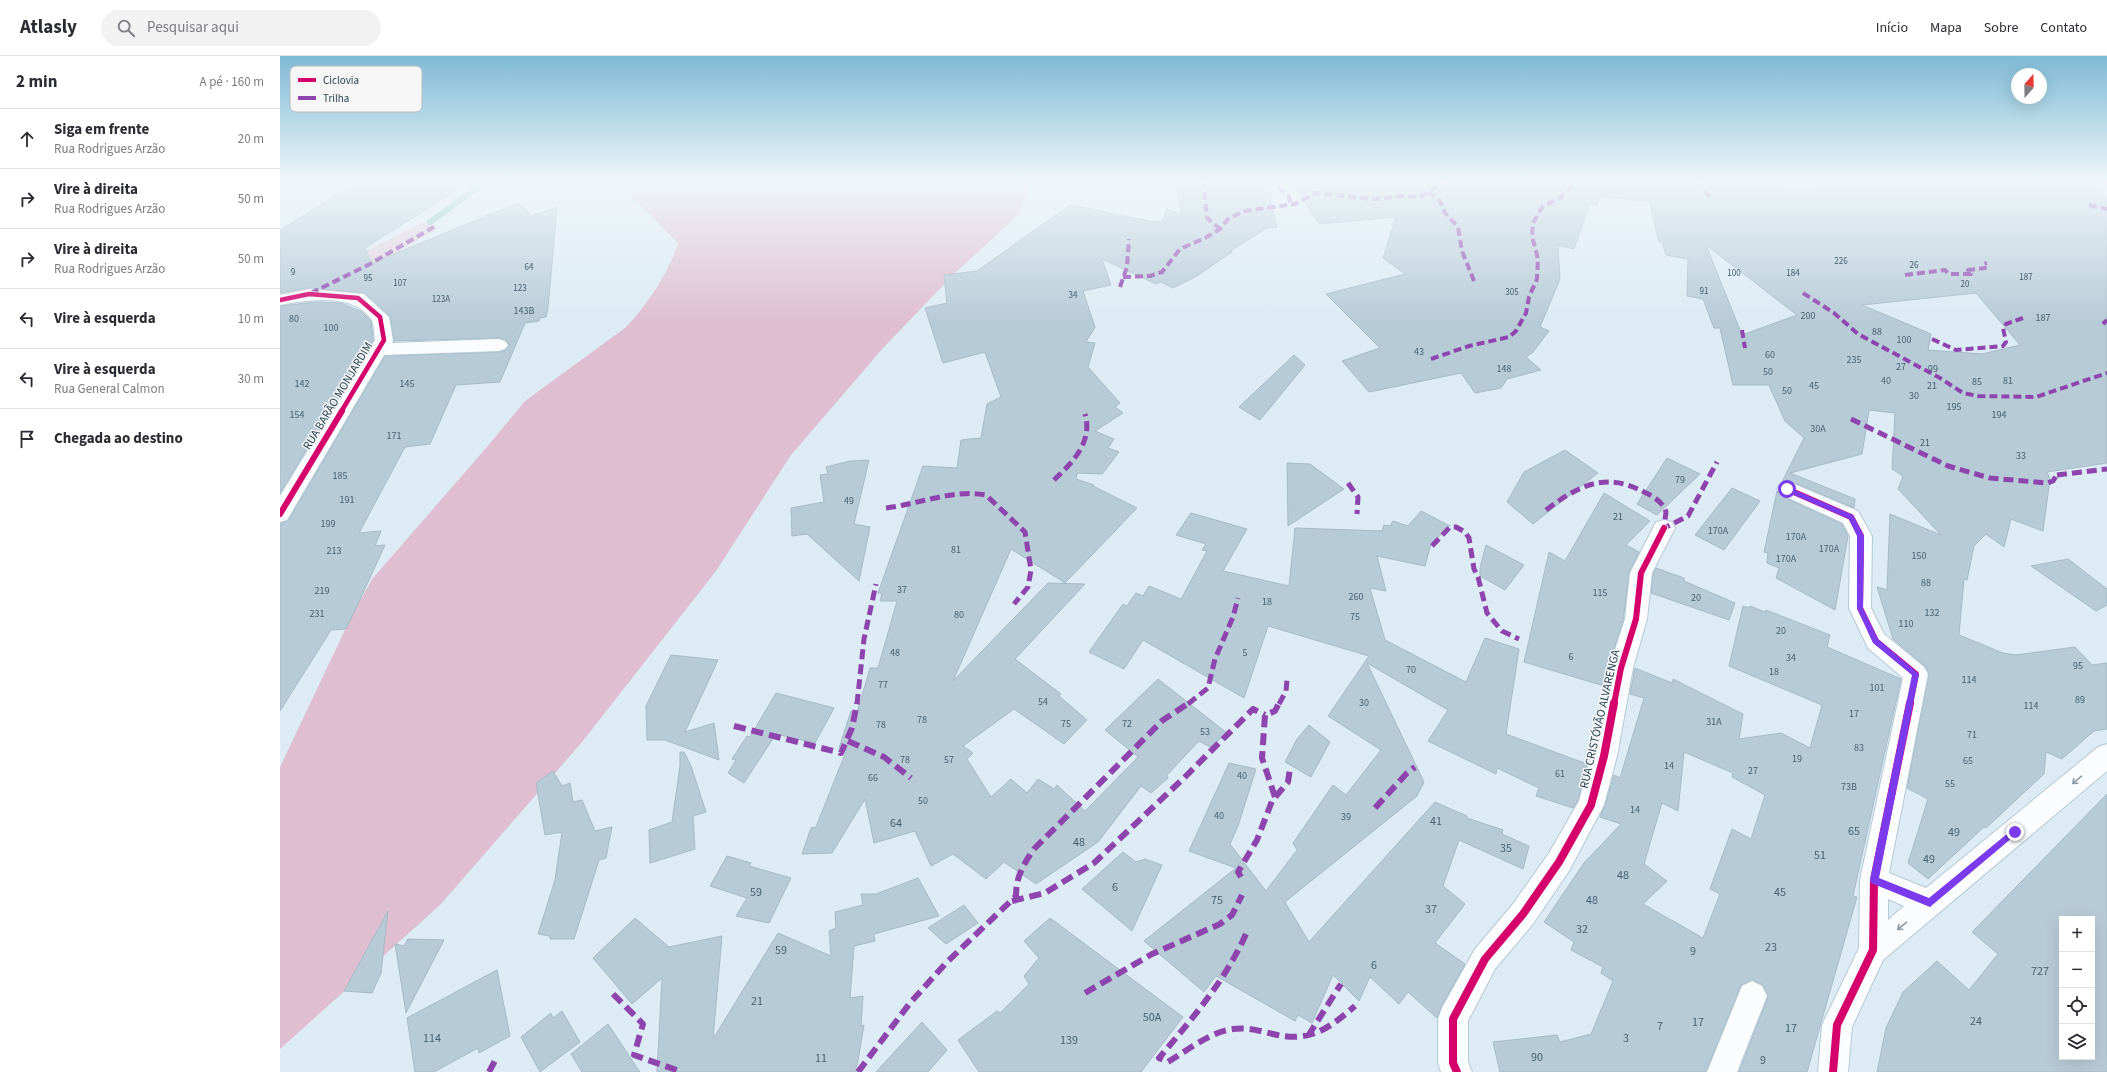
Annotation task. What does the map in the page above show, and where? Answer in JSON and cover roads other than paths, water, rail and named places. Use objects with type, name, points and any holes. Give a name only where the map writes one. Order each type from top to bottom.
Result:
[{"type":"street","name":"RUA BARÃO MONJARDIM","points":[[280,300],[309,294],[358,298],[380,317],[384,340],[280,514]]},
{"type":"street","points":[[380,349],[499,345]]},
{"type":"street","points":[[1787,489],[1851,517],[1861,536],[1860,608],[1876,641],[1916,674],[1874,880],[1873,950],[1837,1025],[1833,1072]]},
{"type":"street","name":"RUA CRISTÓVÃO ALVARENGA","points":[[1457,1072],[1453,1063],[1453,1019],[1485,958],[1523,914],[1559,862],[1591,806],[1604,756],[1621,668],[1636,619],[1641,573],[1664,528]]},
{"type":"street","points":[[1873,950],[2107,755]]},
{"type":"street","points":[[1874,880],[1930,903]]},
{"type":"street","points":[[1722,1072],[1752,996]]}]
